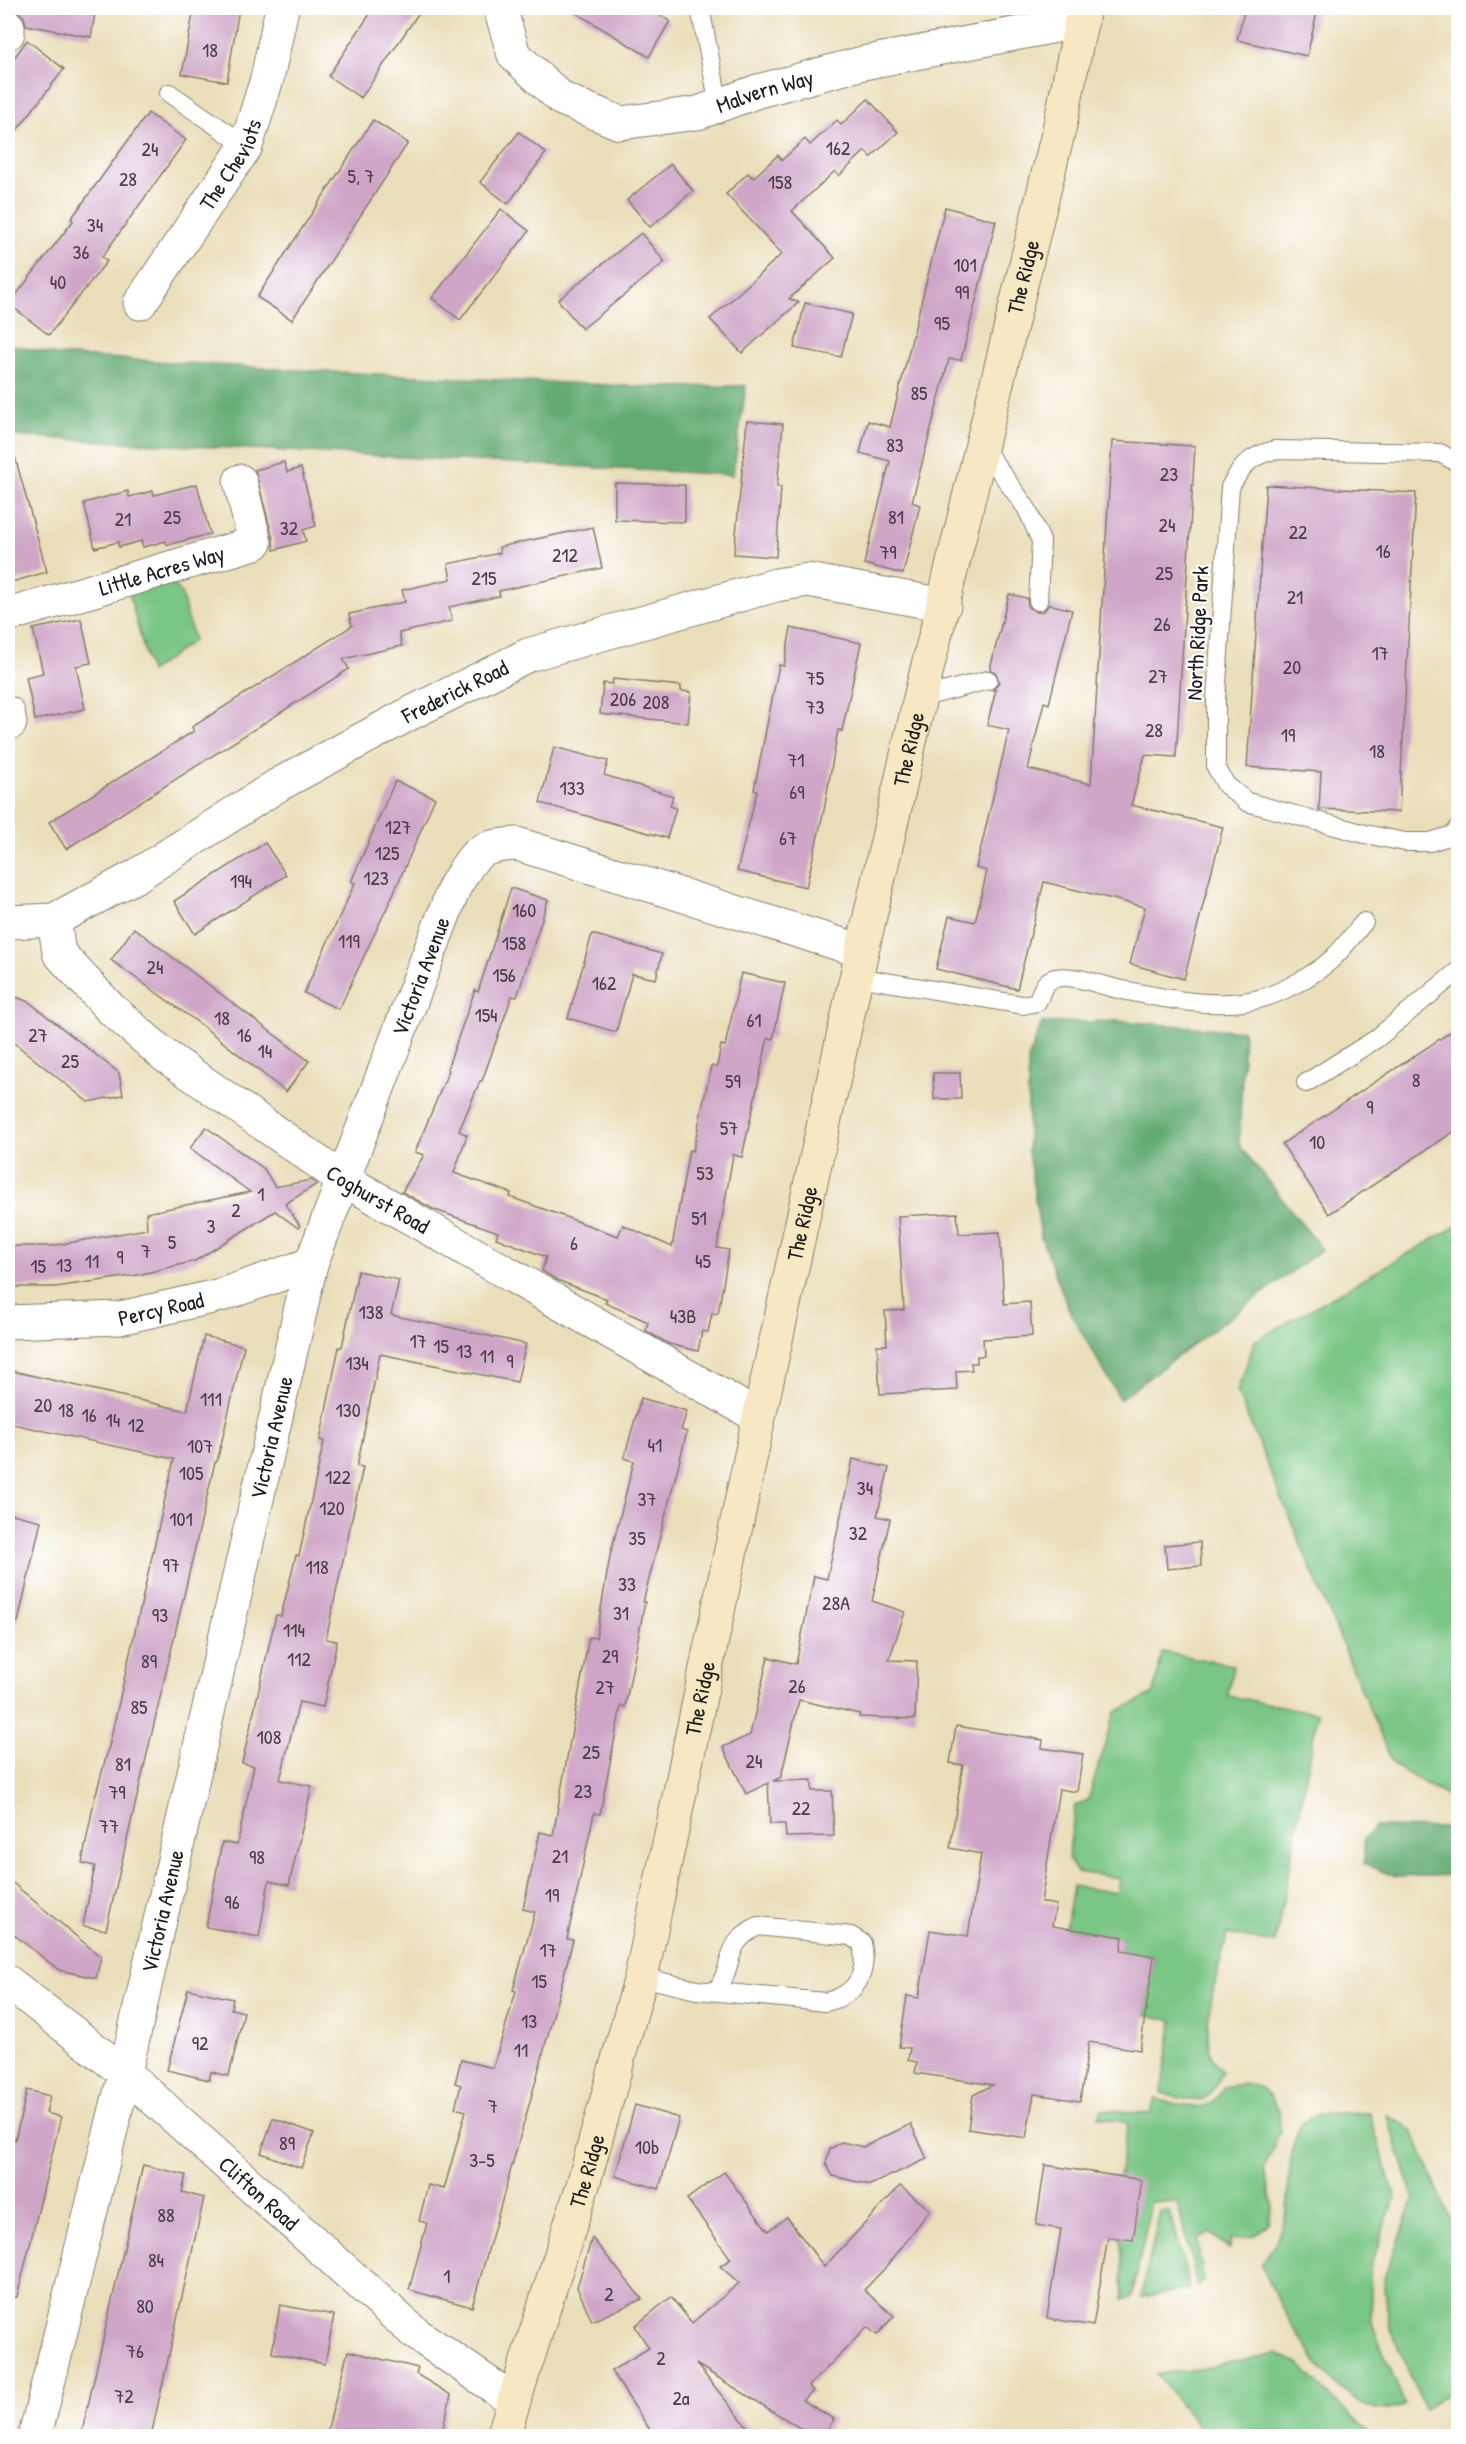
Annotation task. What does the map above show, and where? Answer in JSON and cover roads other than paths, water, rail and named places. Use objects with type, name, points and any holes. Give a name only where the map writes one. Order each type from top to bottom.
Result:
[{"type":"main road","name":"The Ridge","points":[[503,2436],[583,2186],[641,1977],[759,1417],[859,964],[920,698],[1060,125],[1083,14]]},
{"type":"street","name":"The Cheviots","points":[[140,303],[246,146],[267,79],[282,8]]},
{"type":"street","name":"Malvern Way","points":[[500,8],[514,55],[562,99],[620,123],[698,113],[758,92],[863,63],[1083,14]]},
{"type":"street","points":[[8,27],[8,33]]},
{"type":"street","name":"Little Acres Way","points":[[8,615],[255,543],[240,481]]},
{"type":"street","name":"Frederick Road","points":[[8,922],[54,920],[136,876],[278,785],[410,714],[528,655],[776,585],[808,580],[944,605]]},
{"type":"street","name":"Victoria Avenue","points":[[35,2436],[125,2073],[311,1264],[341,1178],[454,888],[472,857],[493,845],[517,844],[859,964]]},
{"type":"street","name":"Coghurst Road","points":[[54,920],[59,953],[110,1008],[164,1055],[341,1178],[759,1417]]},
{"type":"street","name":"Percy Road","points":[[8,1322],[120,1318],[221,1295],[311,1264]]},
{"type":"street","name":"Clifton Road","points":[[8,1982],[125,2073],[415,2333],[513,2400]]},
{"type":"lane","points":[[700,8],[719,105]]},
{"type":"lane","points":[[170,93],[246,146]]},
{"type":"lane","points":[[983,447],[1027,509],[1041,542],[1038,601]]},
{"type":"lane","name":"North Ridge Park","points":[[1458,463],[1440,453],[1275,450],[1257,454],[1246,463],[1230,487],[1216,699],[1216,767],[1226,785],[1247,802],[1365,834],[1405,842],[1430,842],[1458,832]]},
{"type":"lane","points":[[920,698],[988,680]]},
{"type":"lane","points":[[859,964],[1023,1005],[1037,1002],[1046,982],[1066,977],[1193,1002],[1234,1003],[1261,999],[1294,985],[1330,961],[1364,922]]},
{"type":"lane","points":[[1306,1083],[1376,1038],[1458,971]]},
{"type":"lane","points":[[641,1977],[697,1990],[717,1990],[825,2002],[841,1998],[852,1990],[860,1976],[865,1959],[862,1943],[851,1936],[758,1926],[734,1943],[724,1980],[717,1990]]}]
